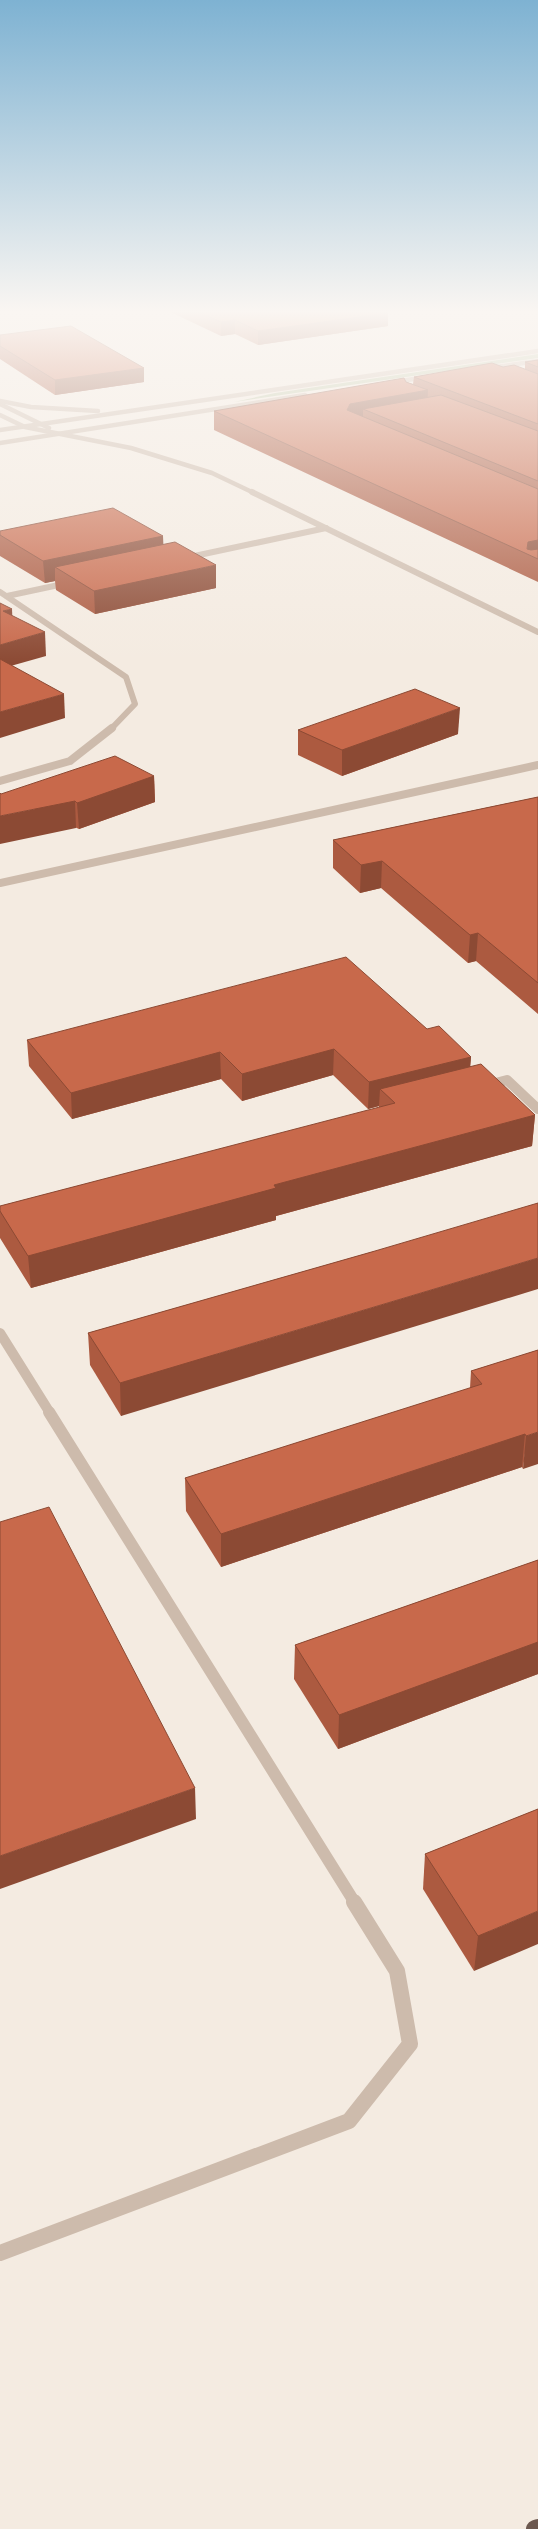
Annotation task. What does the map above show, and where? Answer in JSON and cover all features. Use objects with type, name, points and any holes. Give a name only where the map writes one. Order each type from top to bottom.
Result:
[{"type":"street","points":[[25,427],[131,448],[196,467],[230,480],[538,632]]},
{"type":"street","points":[[0,430],[25,427]]},
{"type":"street","points":[[48,427],[58,433]]},
{"type":"street","points":[[0,443],[98,427]]},
{"type":"street","points":[[178,560],[326,528]]},
{"type":"street","points":[[7,596],[77,581]]},
{"type":"street","points":[[0,592],[126,677],[135,704],[109,731],[70,761],[0,781]]},
{"type":"street","points":[[0,883],[538,765]]},
{"type":"street","points":[[477,1088],[507,1080],[538,1109]]},
{"type":"street","points":[[0,1333],[397,1971],[410,2044],[349,2121],[0,2254]]},
{"type":"building","points":[[249,427],[388,427],[538,489],[538,540],[528,542],[527,549],[538,549],[538,559]]},
{"type":"building","points":[[407,427],[527,427],[538,431],[538,481]]},
{"type":"building","points":[[113,508],[163,536],[43,561],[0,535],[0,531]]},
{"type":"building","points":[[175,542],[216,565],[94,591],[55,567]]},
{"type":"building","points":[[0,603],[12,609],[3,611],[45,632],[0,645]]},
{"type":"building","points":[[0,659],[64,694],[0,712]]},
{"type":"building","points":[[415,689],[460,708],[342,750],[298,730]]},
{"type":"building","points":[[115,756],[154,776],[77,803],[75,801],[0,816],[0,793],[1,794]]},
{"type":"building","points":[[538,797],[538,983],[478,933],[470,935],[382,861],[361,865],[333,840]]},
{"type":"building","points":[[346,957],[427,1029],[439,1026],[471,1057],[369,1082],[334,1049],[242,1074],[220,1052],[71,1093],[27,1040]]},
{"type":"building","points":[[481,1064],[535,1115],[274,1185],[276,1188],[28,1256],[0,1211],[0,1206],[395,1103],[380,1089]]},
{"type":"building","points":[[538,1203],[538,1258],[120,1383],[88,1333],[375,1251]]},
{"type":"building","points":[[538,1350],[538,1432],[526,1436],[525,1434],[221,1534],[185,1478],[482,1384],[471,1371]]},
{"type":"building","points":[[49,1507],[195,1788],[0,1856],[0,1522]]},
{"type":"building","points":[[538,1560],[538,1642],[339,1715],[295,1645]]},
{"type":"building","points":[[538,1809],[538,1911],[478,1936],[425,1854]]}]
